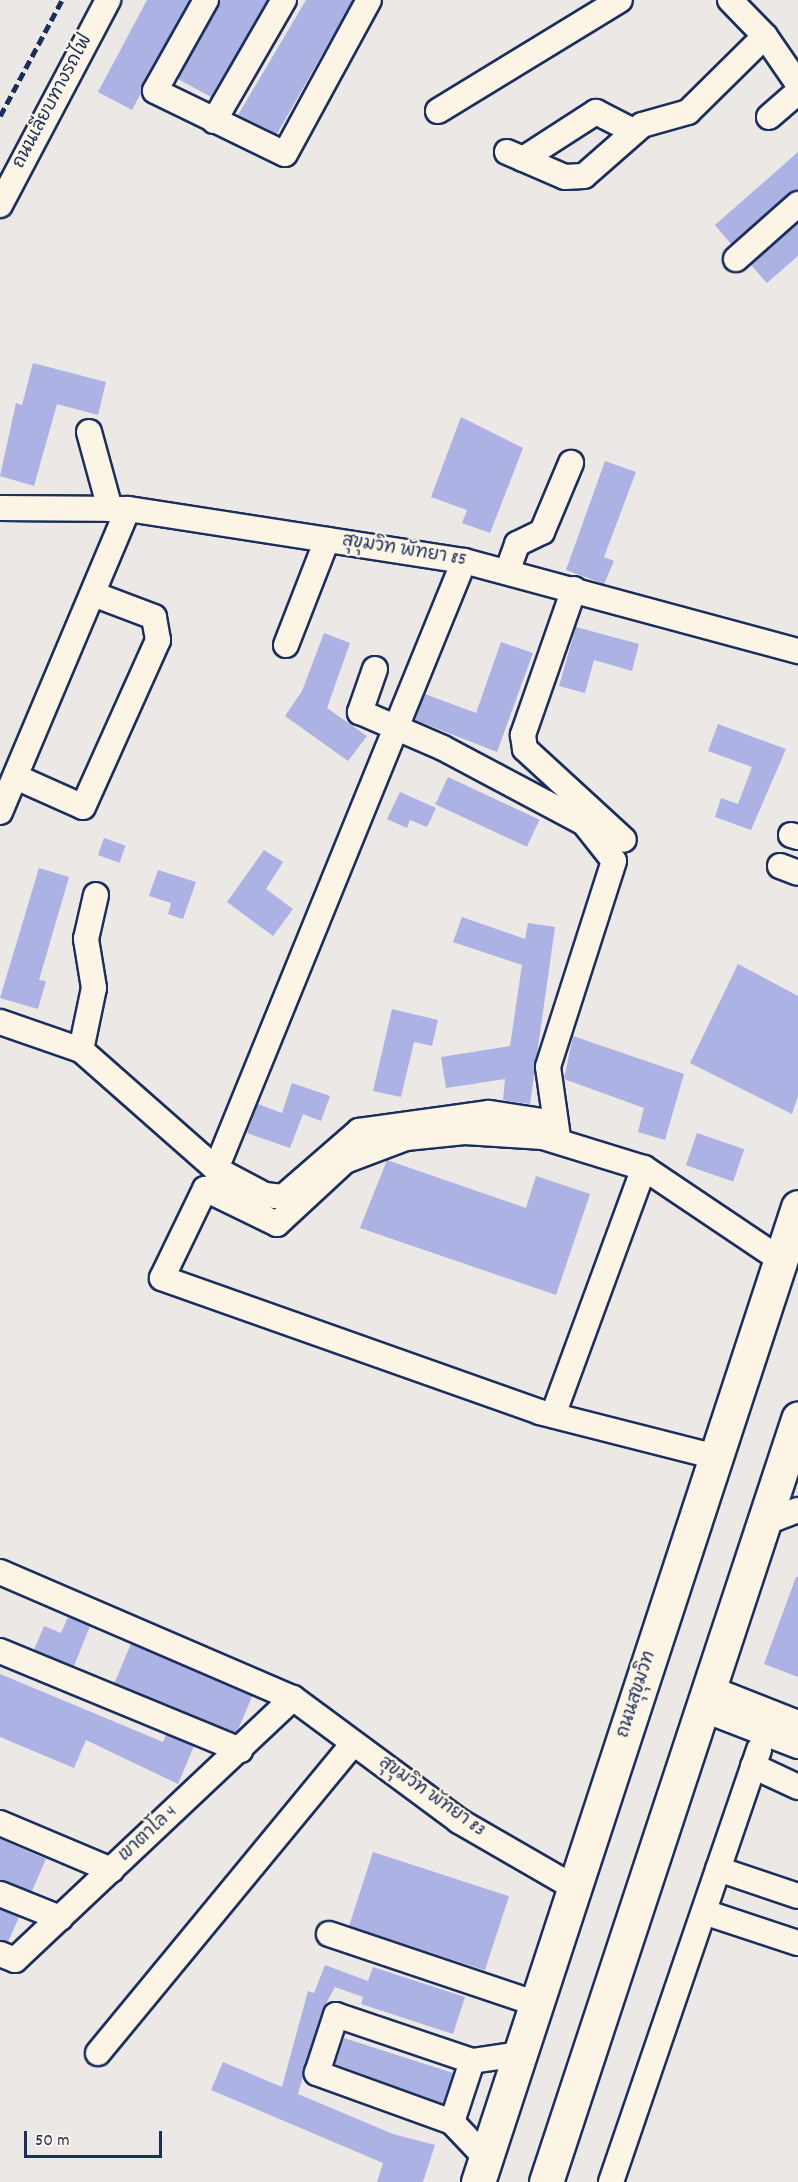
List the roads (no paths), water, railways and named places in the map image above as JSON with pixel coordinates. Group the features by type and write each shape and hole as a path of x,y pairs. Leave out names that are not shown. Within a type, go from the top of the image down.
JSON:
{"highway":[{"name":"ถนนสุขุมวิท","path":"482,2170 798,1207"},
{"path":"546,2182 798,1419"}],"street":[{"name":"ถนนเลียบทางรถไฟ","path":"0,205 108,0"},
{"path":"206,0 155,92 285,154 369,0"},
{"path":"214,121 284,0"},
{"path":"438,111 620,0"},
{"path":"730,0 765,36 798,84"},
{"path":"633,131 596,112 515,155 575,179 633,131 688,112 765,36"},
{"path":"768,117 798,92"},
{"path":"736,259 798,204"},
{"path":"0,812 93,594 119,509 89,432"},
{"path":"507,572 517,544 542,532 571,463"},
{"name":"สุขุมวิท พัทยา 85","path":"0,508 119,509 464,561 798,651"},
{"path":"286,645 327,540"},
{"path":"216,1168 464,561"},
{"path":"574,589 523,735 525,749 624,840"},
{"path":"16,777 83,807 158,640 154,616 93,594"},
{"path":"375,669 360,712 584,823 614,861 548,1067 557,1133"},
{"path":"81,1050 94,988 86,939 96,895"},
{"path":"0,1022 81,1050 216,1168 265,1195 283,1197 359,1131 489,1113 557,1133 644,1168 781,1260"},
{"path":"557,1133 465,1132 406,1138 345,1161 277,1224 205,1189 162,1278 553,1415 716,1457"},
{"path":"553,1415 644,1168"},
{"path":"764,1523 798,1510"},
{"name":"สุขุมวิท พัทยา 83","path":"0,1572 293,1698 459,1821 575,1888"},
{"path":"0,1651 240,1750"},
{"name":"เขาตาโล 4","path":"0,1954 15,1960 293,1698"},
{"path":"706,1699 798,1723"},
{"path":"706,1699 798,1746"},
{"path":"98,2053 353,1744"},
{"path":"611,2182 670,1997 704,1912 756,1758 798,1786"},
{"path":"0,1823 111,1870"},
{"path":"718,1869 798,1896"},
{"path":"0,1894 60,1918"},
{"path":"704,1912 798,1943"},
{"path":"329,1934 537,2004"},
{"path":"482,2170 452,2122 317,2073 336,2015 472,2061 520,2054"},
{"path":"452,2122 472,2061"}],"railway":[{"path":"0,116 62,0"}]}
